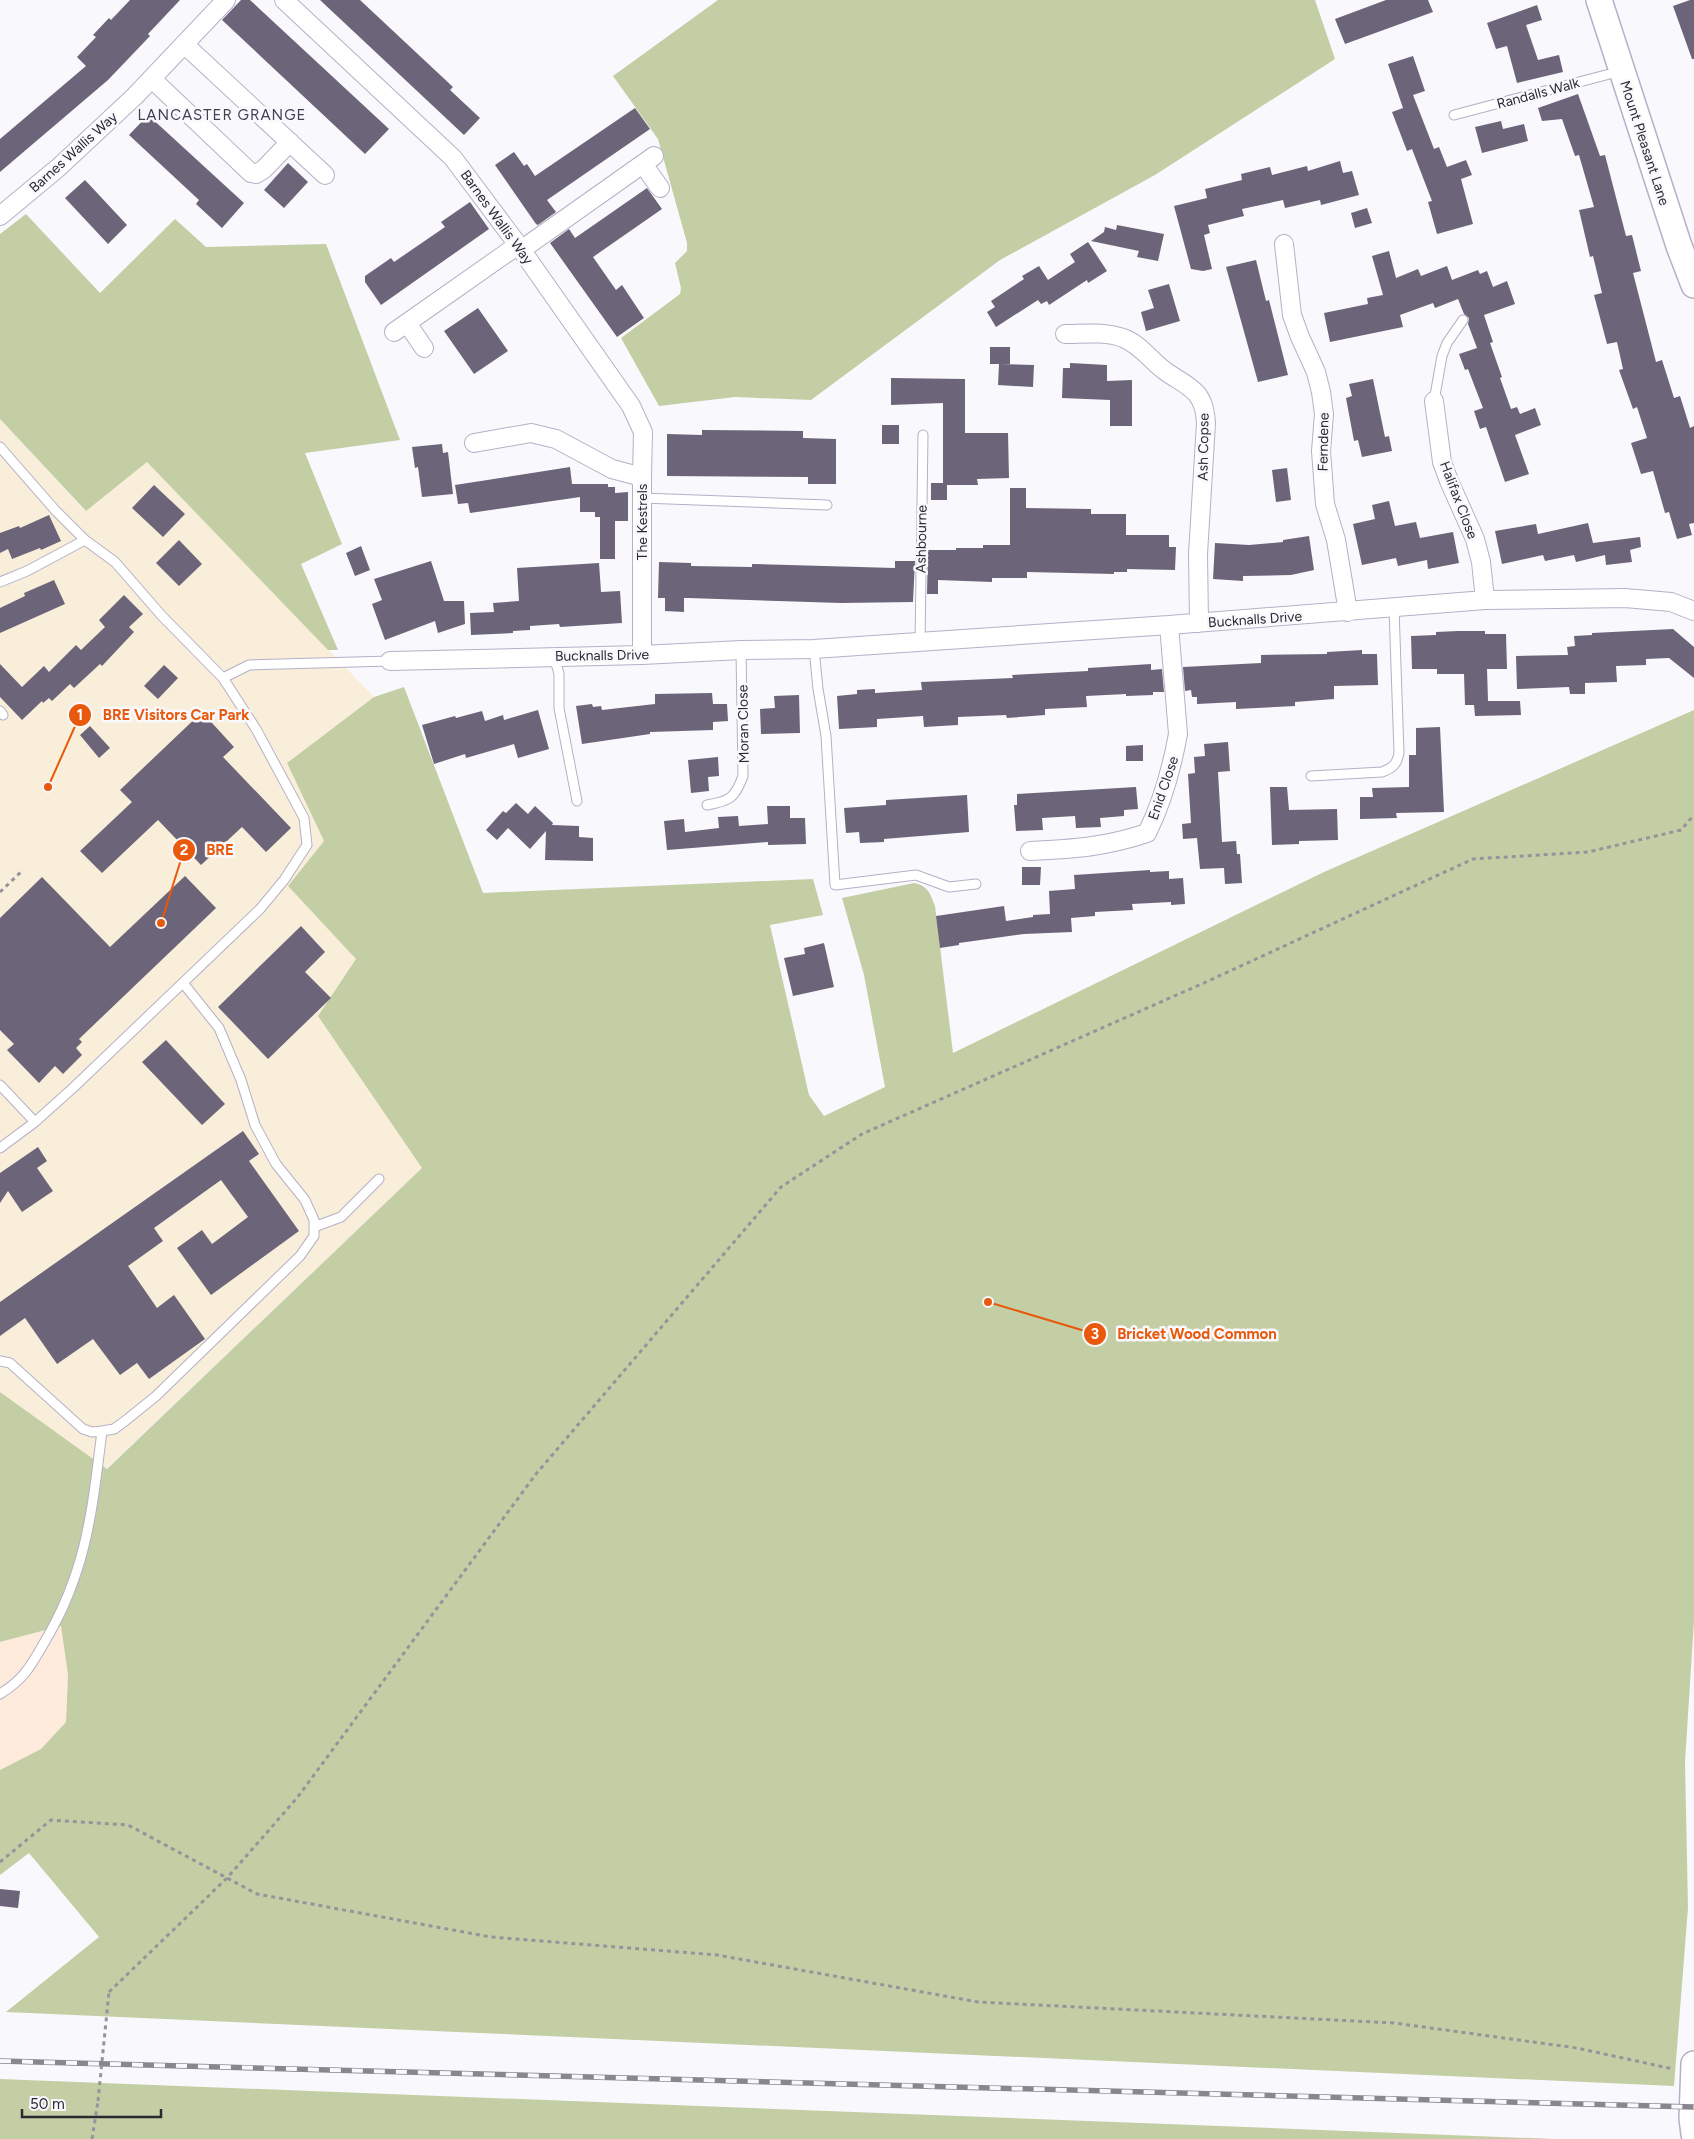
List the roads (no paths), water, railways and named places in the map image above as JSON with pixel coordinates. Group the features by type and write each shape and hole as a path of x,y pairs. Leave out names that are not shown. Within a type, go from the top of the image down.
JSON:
{"street":[{"name":"Barnes Wallis Way","path":"0,216 58,167 152,79 226,0"},
{"name":"Barnes Wallis Way","path":"284,0 453,158 520,247 638,418 643,432 642,477"},
{"name":"Mount Pleasant Lane","path":"1599,0 1676,237 1694,285"},
{"path":"184,44 325,176"},
{"path":"152,79 250,173 256,174 264,169 290,142"},
{"path":"424,348 400,328 649,160 660,188"},
{"name":"Ferndene","path":"1284,244 1292,315 1316,372 1321,392 1324,414 1321,451 1325,504 1336,540 1348,612"},
{"name":"Ash Copse","path":"1065,334 1110,334 1125,338 1166,372 1188,385 1205,408 1206,423 1197,571 1200,623"},
{"name":"Halifax Close","path":"1434,401 1442,462 1448,481 1474,539 1481,562 1485,600"},
{"name":"The Kestrels","path":"474,443 531,434 556,439 612,469 642,477 642,656"},
{"name":"Bucknalls Drive","path":"390,661 554,656 642,656 741,650 814,649 1200,623 1485,600 1625,598 1671,602 1694,612"},
{"name":"Enid Close","path":"1030,851 1091,848 1123,841 1147,833 1175,752 1178,734 1169,625"},
{"path":"1694,2069 1692,2118 1694,2134"}],"lane":[{"name":"Randalls Walk","path":"1454,115 1622,71"},
{"path":"1434,401 1447,343 1463,320"},
{"name":"Ashbourne","path":"920,643 923,435"},
{"path":"0,447 55,510 85,540 115,562 162,616 223,678 256,729 304,818 307,846 284,880 260,909 35,1122 0,1148"},
{"path":"642,498 827,506"},
{"path":"0,582 27,571 85,540"},
{"path":"1311,776 1382,772 1390,769 1398,760 1394,608"},
{"path":"814,649 826,736 835,885 916,875 948,887 976,884"},
{"name":"Moran Close","path":"707,805 730,799 737,791 743,776 741,650"},
{"path":"554,656 559,674 559,708 577,801"},
{"path":"223,678 249,665 390,661"},
{"path":"0,1361 10,1364 83,1429 92,1432 114,1429 156,1396 300,1256 314,1236 314,1220 305,1200 276,1164 254,1125 241,1080 219,1028 183,983"},
{"path":"0,1085 35,1122"},
{"path":"314,1227 341,1217 379,1179"},
{"path":"0,1694 25,1675 68,1599 89,1528 102,1431"}],"railway":[{"path":"0,2061 1694,2107"}],"place":[{"name":"BRE Visitors Car Park","path":"48,787"},
{"name":"BRE","path":"161,923"},
{"name":"Bricket Wood Common","path":"988,1302"}],"district":[{"name":"LANCASTER GRANGE","path":"222,115"}]}
